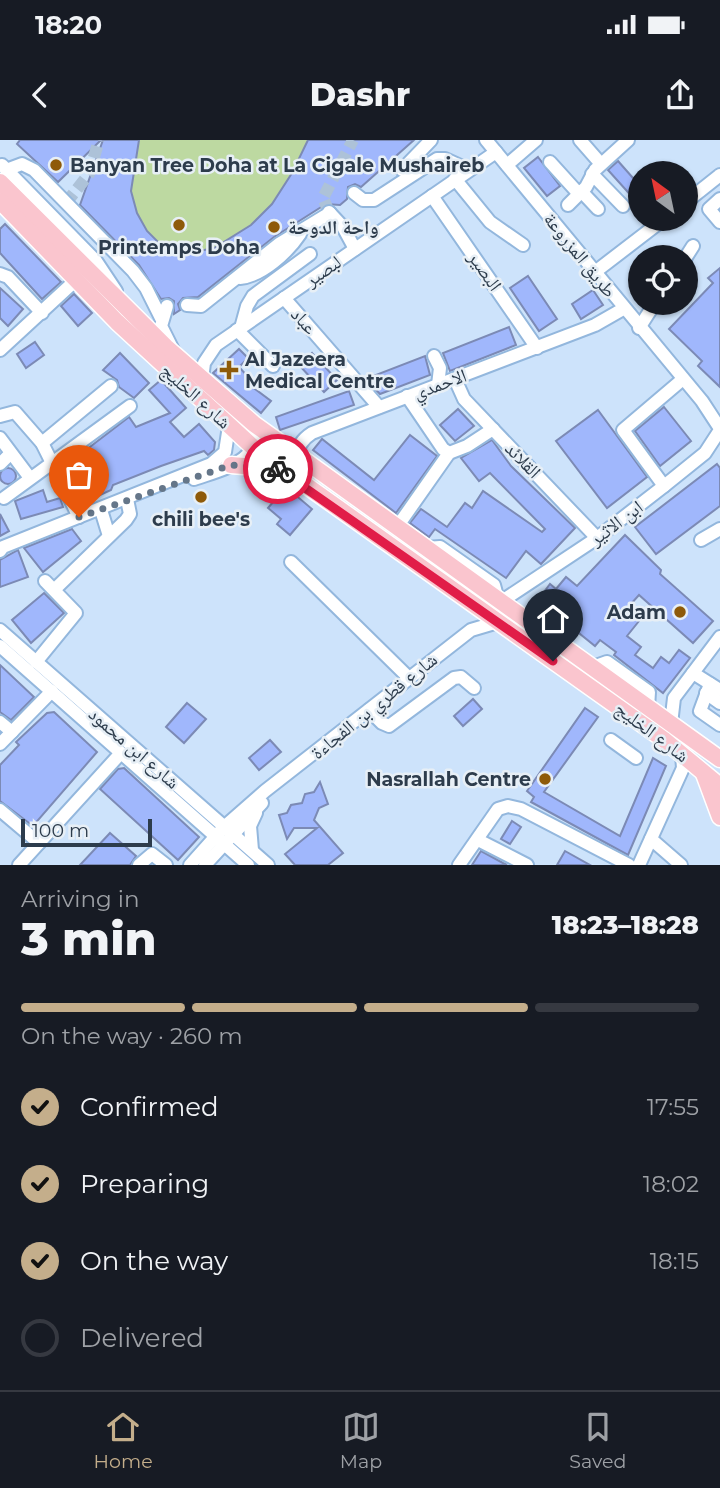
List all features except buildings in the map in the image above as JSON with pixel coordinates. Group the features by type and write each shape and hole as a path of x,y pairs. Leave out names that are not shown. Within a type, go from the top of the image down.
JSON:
{"main road":[{"name":"شارع الخليج","path":"2,172 123,304 174,354 254,424 720,760"},
{"name":"شارع الخليج","path":"0,201 142,346 255,449 682,755 720,786"},
{"path":"231,465 282,470"},
{"path":"703,771 720,817"}],"street":[{"path":"354,193 366,201 381,197 431,140"},
{"name":"طريق المزروعة","path":"486,140 623,309 702,401 719,432"},
{"path":"508,165 536,140"},
{"path":"580,140 623,206"},
{"path":"568,205 622,142"},
{"name":"لبصير","path":"202,379 209,353 239,329 496,152"},
{"path":"401,177 438,159 469,170"},
{"path":"550,162 598,209"},
{"path":"2,172 18,164 30,167 87,239 106,243 140,279 161,318"},
{"name":"شارع الخليج","path":"2,172 87,239 123,304"},
{"path":"698,192 720,175"},
{"path":"455,179 490,222 523,245"},
{"name":"البصير","path":"432,196 537,348"},
{"path":"720,199 709,209 720,222"},
{"path":"187,305 201,306 304,228 331,215 337,229 355,249"},
{"path":"594,272 648,231"},
{"path":"273,366 239,329 244,311 253,296 310,254"},
{"path":"0,274 8,277 42,313"},
{"path":"0,350 76,280"},
{"name":"عباد","path":"284,298 379,407"},
{"path":"167,306 161,318 161,326 174,354"},
{"name":"الاحمدي","path":"296,455 301,443 312,433 595,325 623,309"},
{"path":"639,328 647,315"},
{"path":"434,356 440,368 455,379"},
{"path":"438,385 440,368"},
{"name":"القلائد","path":"455,379 464,398 597,538"},
{"path":"664,486 623,430 683,379"},
{"path":"42,443 111,386"},
{"path":"407,396 443,449 449,453"},
{"name":"طريق المزروعة","path":"702,401 720,410"},
{"path":"4,498 130,406"},
{"path":"0,416 9,412 18,413 42,443 79,517"},
{"path":"132,497 231,465 255,449 258,439 254,424"},
{"path":"1,548 101,510 217,461 228,446 229,426"},
{"path":"397,527 449,453 467,446 493,429"},
{"name":"ابن الاثير","path":"498,600 524,589 597,538 705,453 719,432"},
{"path":"0,438 30,478"},
{"name":"ابن الاثير","path":"705,453 720,448"},
{"path":"0,464 10,454"},
{"path":"296,455 305,486"},
{"path":"36,662 75,615 75,610 50,585 110,536 129,516 132,497"},
{"path":"101,510 110,536"},
{"path":"701,540 720,529"},
{"path":"291,562 409,678"},
{"path":"524,589 520,603 526,620"},
{"path":"471,630 474,606"},
{"name":"شارع قطري بن الفجاءة","path":"190,865 219,841 265,791 471,630 498,622"},
{"name":"شارع ابن محمود","path":"0,630 268,865"},
{"path":"650,709 674,698 693,673 715,652 720,637"},
{"name":"شارع ابن محمود","path":"0,646 248,865"},
{"path":"693,673 712,689 720,703"},
{"path":"369,710 389,726 454,678 461,677 474,688"},
{"path":"712,689 700,711 720,725"},
{"path":"0,744 52,691"},
{"path":"671,724 674,698"},
{"path":"0,722 12,732"},
{"path":"611,740 636,758"},
{"path":"19,865 120,754"},
{"path":"645,863 651,839 683,768 682,755"},
{"name":"شارع قطري بن الفجاءة","path":"229,831 266,798 277,784"},
{"path":"252,850 250,826 266,798"},
{"path":"459,865 498,809 508,806 521,808 629,865"},
{"path":"0,810 39,843"},
{"path":"651,839 681,865"},
{"path":"478,840 527,865"},
{"name":"شارع قطري بن الفجاءة","path":"205,865 219,841"},
{"path":"139,865 152,853 164,864"}],"green space":[{"path":"139,140 308,140 282,190 260,217 233,239 217,247 186,253 170,250 156,240 137,213 132,187"}],"tunnel":[{"path":"66,203 89,174 99,140"},
{"path":"329,212 323,198 353,140"}],"way so far":[{"path":"79,517 231,465 278,469"}],"place":[{"name":"Banyan Tree Doha at La Cigale Mushaireb","path":"56,165"},
{"name":"Printemps Doha","path":"179,225"},
{"name":"واحة الدوحة","path":"274,227"},
{"name":"Al Jazeera Medical Centre","path":"229,370"},
{"name":"chili bee's","path":"201,497"},
{"name":"Adam","path":"680,612"},
{"name":"Nasrallah Centre","path":"545,779"}],"route":[{"path":"278,469 553,661"}]}
